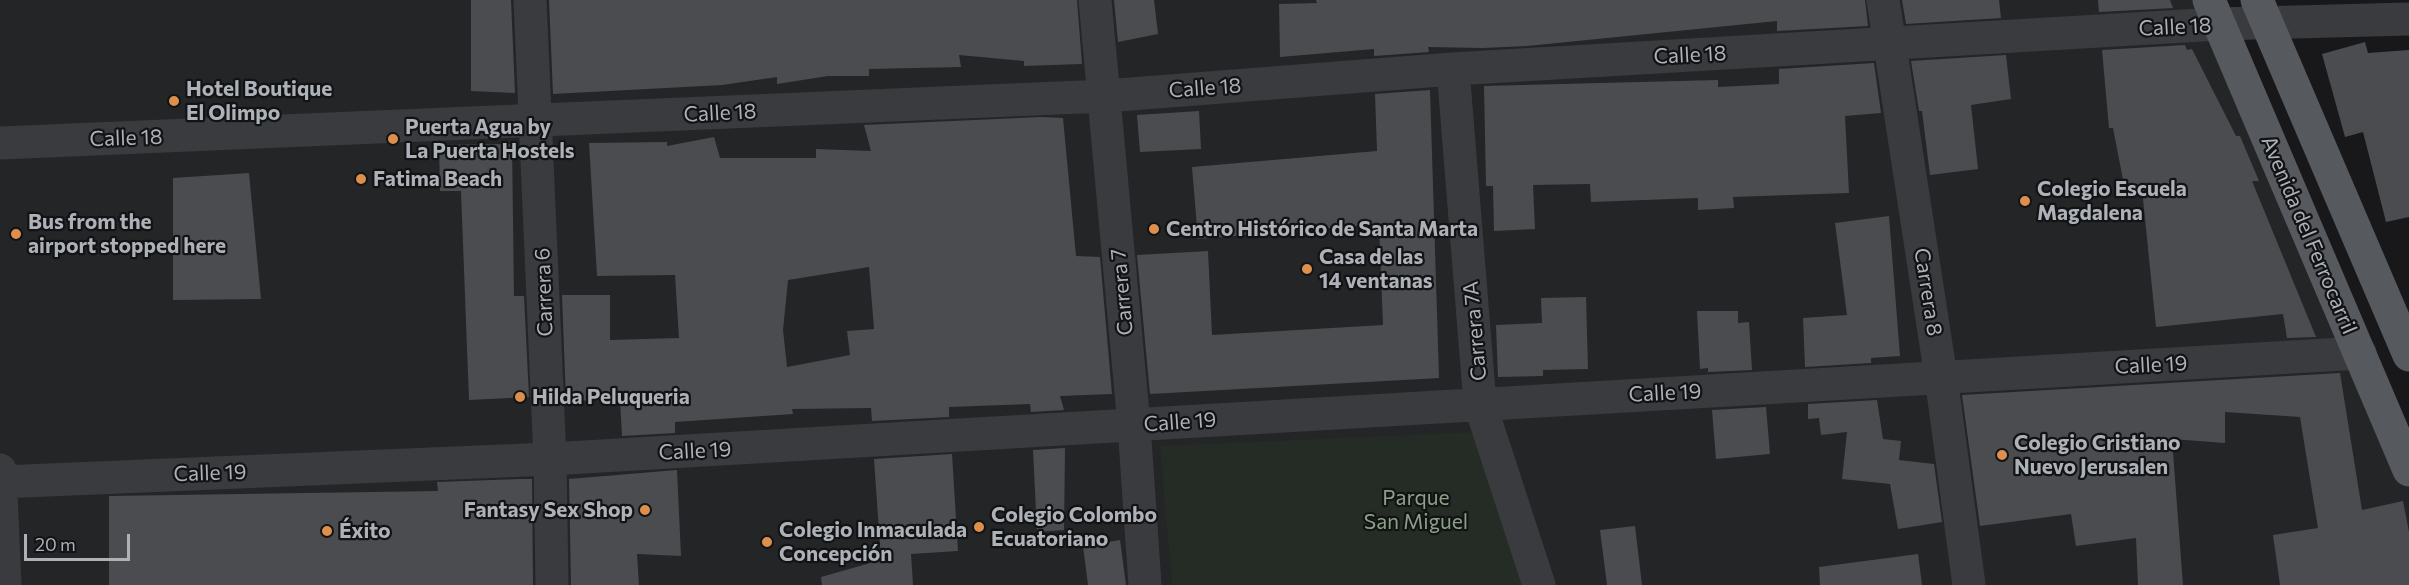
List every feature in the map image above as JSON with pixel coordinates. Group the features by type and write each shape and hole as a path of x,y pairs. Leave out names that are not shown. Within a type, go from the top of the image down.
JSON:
{"main road":[{"path":"2261,11 2408,348"},
{"name":"Avenida del Ferrocarril","path":"2213,12 2409,470"}],"street":[{"name":"Carrera 6","path":"530,0 550,459 552,585"},
{"name":"Carrera 7","path":"1095,0 1134,425 1145,585"},
{"name":"Carrera 8","path":"1882,0 1941,377 1969,585"},
{"name":"Calle 18","path":"0,143 1105,96 1453,69 1888,44 2213,12 2261,11 2409,19"},
{"name":"Carrera 7A","path":"1453,69 1480,404 1539,585"},
{"name":"Calle 19","path":"0,482 550,459 2360,353"},
{"path":"0,470 4,585"}],"shaded area":[{"name":"Centro Histórico de Santa Marta","path":"0,0 2209,0 2409,459 2409,585 0,585"}],"green space":[{"name":"Parque San Miguel","path":"1478,432 1526,585 1172,585 1160,446"}],"building":[{"path":"471,0 511,0 515,93 471,91"},
{"path":"549,0 1077,0 1082,64 1024,66 1024,61 959,55 961,67 869,69 869,76 828,76 777,84 777,77 722,85 553,94"},
{"path":"1114,0 1154,0 1158,34 1118,42"},
{"path":"1316,0 1865,0 1868,26 1777,31 1777,21 1527,46 1428,47 1429,52 1374,56 1374,49 1280,57 1279,4 1317,3"},
{"path":"1902,0 1999,0 2001,18 1906,24"},
{"path":"2098,0 2170,0 2173,8 2099,12"},
{"path":"2365,42 2368,53 2409,50 2409,217 2386,222 2363,132 2345,137 2322,54"},
{"path":"2185,45 2187,50 2192,49 2236,136 2240,136 2259,181 2252,181 2316,337 2287,338 2283,314 2156,327 2142,189 2125,190 2113,128 2109,128 2102,50"},
{"path":"2006,55 2011,99 1971,105 1978,169 1930,175 1922,111 1919,111 1911,61"},
{"path":"1874,63 1881,113 1845,116 1849,193 1733,197 1734,208 1698,210 1698,198 1591,202 1590,184 1533,185 1535,229 1494,231 1493,186 1486,186 1484,86 1718,80 1718,87 1779,84 1779,69"},
{"path":"1430,90 1439,378 1150,394 1137,255 1208,251 1212,335 1383,325 1379,224 1198,239 1192,167 1377,151 1375,94"},
{"path":"1199,111 1201,149 1140,152 1137,115"},
{"path":"1063,118 1076,256 1100,257 1112,394 1060,396 1064,410 1031,412 1030,404 949,407 949,417 872,421 871,408 792,409 793,414 675,422 675,433 622,436 620,400 566,401 562,295 610,295 610,340 679,338 675,275 597,276 589,143 667,142 667,146 714,137 720,158 816,158 816,149 871,151 864,125","holes":["869,267 874,329 847,331 850,355 787,367 783,330 788,280"]},
{"path":"512,144 514,296 524,296 529,397 469,400 461,191 440,191 439,145"},
{"path":"249,173 261,299 173,300 173,178"},
{"path":"1889,216 1900,356 1871,358 1871,363 1805,367 1803,318 1847,315 1835,223"},
{"path":"1586,297 1588,369 1543,370 1543,376 1498,377 1496,325 1542,323 1541,298"},
{"path":"1697,311 1738,311 1738,323 1749,322 1752,370 1708,372 1708,368 1700,369"},
{"path":"2340,373 2362,510 2403,501 2409,532 2409,585 2280,585 2273,535 2318,528 2300,417 2225,412 2225,443 2172,439 2183,585 2138,585 2136,538 2076,546 2071,514 1980,526 1962,395"},
{"path":"1877,400 1883,439 1901,441 1899,460 1934,464 1942,522 1898,529 1890,484 1842,479 1847,432 1821,435 1819,418 1808,419 1808,404"},
{"path":"1766,407 1770,454 1716,459 1712,410"},
{"path":"1065,448 1064,530 1037,532 1033,450"},
{"path":"952,454 958,551 911,554 913,585 822,585 821,577 881,560 874,459"},
{"path":"677,470 681,556 637,554 639,585 571,585 569,479"},
{"name":"Éxito","path":"532,479 533,585 109,585 109,496 438,491 437,482"},
{"path":"1635,526 1642,585 1607,585 1600,530"},
{"path":"1120,540 1126,585 1088,585 1083,546"},
{"path":"1918,554 1922,585 1820,585 1819,567"}],"place":[{"name":"Hotel Boutique El Olimpo","path":"174,101"},
{"name":"Puerta Agua by La Puerta Hostels","path":"393,139"},
{"name":"Fatima Beach","path":"361,179"},
{"name":"Colegio Escuela Magdalena","path":"2025,201"},
{"name":"Centro Histórico de Santa Marta","path":"1154,229"},
{"name":"Bus from the airport stopped here","path":"16,234"},
{"name":"Casa de las 14 ventanas","path":"1307,269"},
{"name":"Hilda Peluqueria","path":"520,397"},
{"name":"Colegio Cristiano Nuevo Jerusalen","path":"2002,455"},
{"name":"Fantasy Sex Shop","path":"645,510"},
{"name":"Colegio Colombo Ecuatoriano","path":"979,527"},
{"name":"Éxito","path":"327,531"},
{"name":"Colegio Inmaculada Concepción","path":"767,542"}]}
